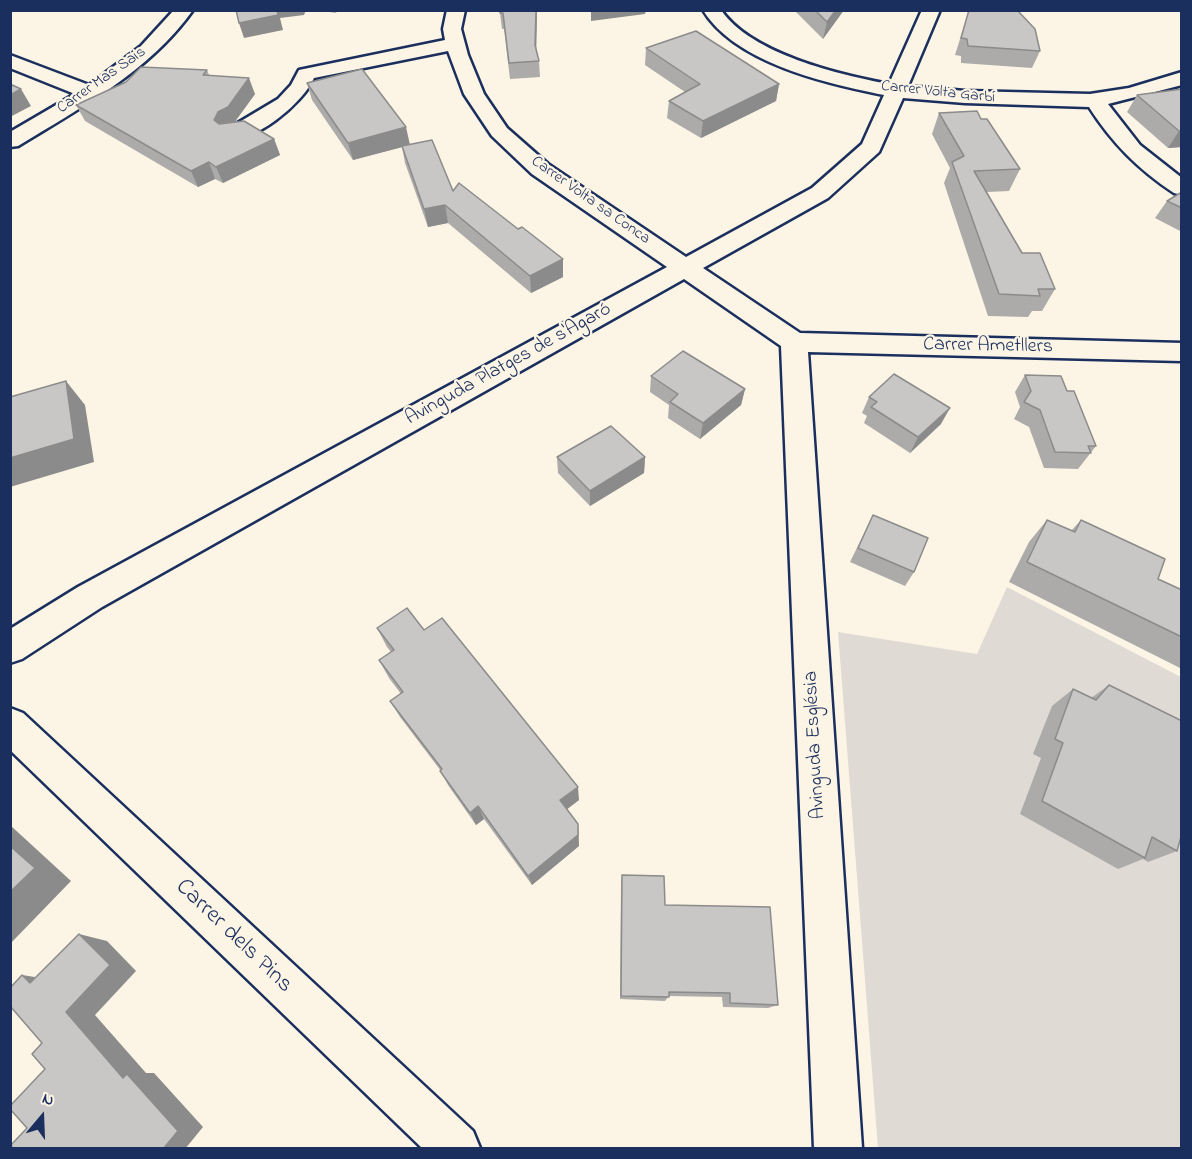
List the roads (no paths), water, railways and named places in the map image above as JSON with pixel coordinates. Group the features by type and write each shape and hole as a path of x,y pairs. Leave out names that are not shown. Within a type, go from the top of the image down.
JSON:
{"street":[{"name":"Carrer Mas Sais","path":"10,141 89,92 141,56 171,28 184,10"},
{"name":"Carrer Volta sa Conca","path":"456,10 452,28 455,44 474,94 499,132 540,170 794,342"},
{"name":"Carrer Volta Garbí","path":"712,10 732,33 766,54 801,68 897,91 968,99 1095,100 1145,92 1182,78"},
{"name":"Avinguda Platges de s'Agaró","path":"10,648 90,597 820,193 871,147 931,10"},
{"path":"233,134 283,109 301,89 306,74 455,44"},
{"path":"10,61 89,92"},
{"path":"1095,100 1116,134 1132,152 1182,188"},
{"name":"Carrer Ametllers","path":"794,342 1182,352"},
{"name":"Avinguda Església","path":"794,342 837,1149"},
{"name":"Carrer dels Pins","path":"10,725 456,1149"}]}
